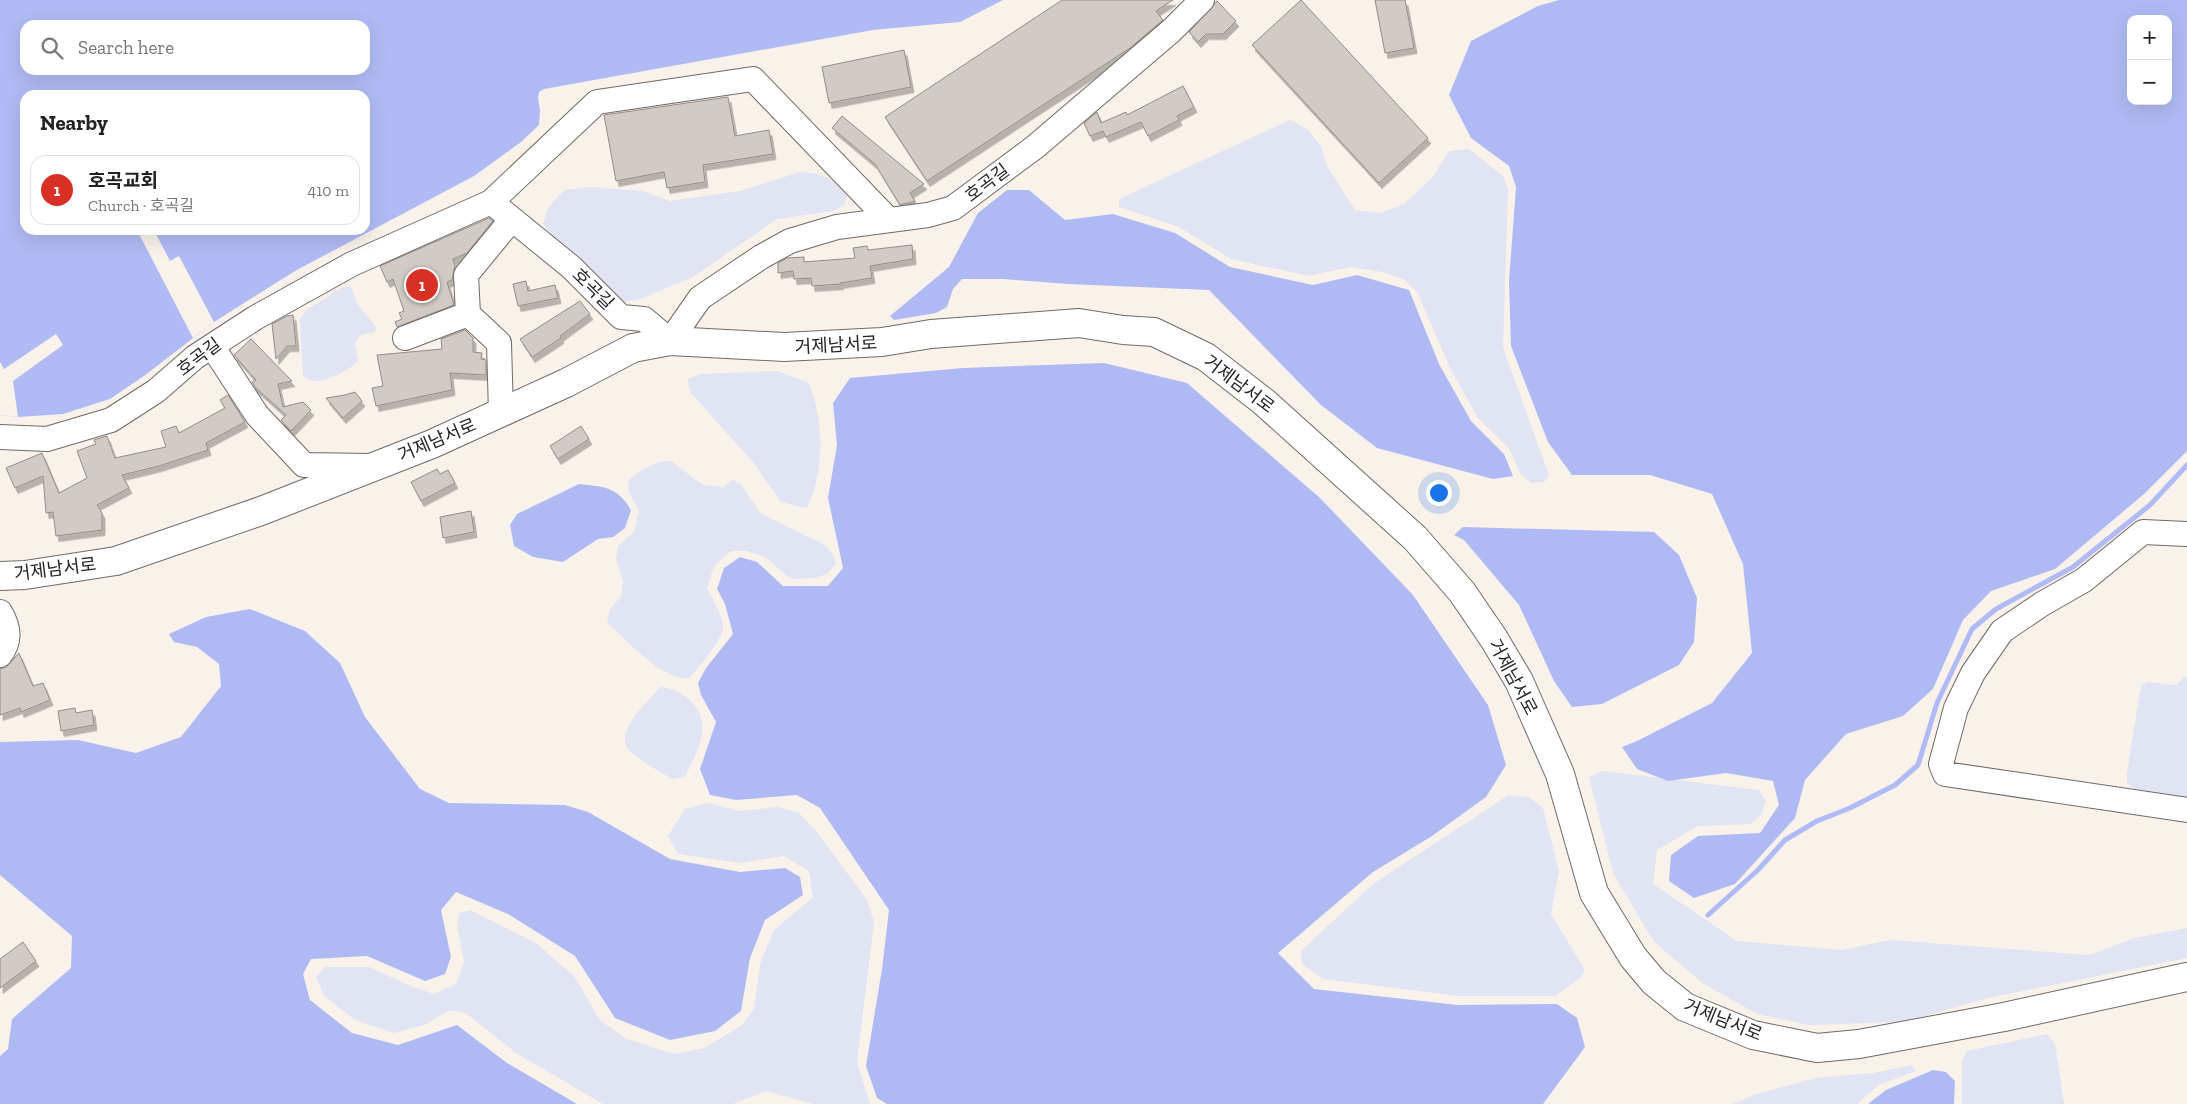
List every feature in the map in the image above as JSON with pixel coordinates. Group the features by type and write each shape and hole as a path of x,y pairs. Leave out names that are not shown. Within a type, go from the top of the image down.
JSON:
{"main road":[{"name":"거제남서로","path":"0,576 25,575 116,562 261,511 375,466 501,412 566,383 633,348 670,341 726,346 793,347 882,342 931,334 1078,323 1123,330 1154,332 1206,357 1264,402 1314,445 1415,538 1462,592 1494,639 1519,681 1560,774 1594,893 1633,957 1654,982 1685,1007 1753,1035 1817,1048 1850,1045 2004,1017 2187,977"}],"street":[{"name":"호곡길","path":"0,437 47,440 111,420 156,391 195,357 255,318 352,264 490,202 571,267 621,317 644,319 670,341 700,298 761,257 790,241 837,227 928,215 953,208 1035,147 1202,0"},
{"path":"490,202 597,102 753,79 888,219"},
{"path":"501,412 499,343 468,314 466,275 512,219"},
{"path":"405,338 468,314"},
{"path":"212,346 257,415 304,465 375,466"},
{"path":"2187,534 2143,532 2084,580 2042,604 2002,631 1973,673 1956,708 1941,764 1945,774 2187,810"},
{"path":"0,612 8,629 7,646 0,655"}],"shaded area":[{"path":"0,0 1003,0 960,22 873,30 544,89 539,92 538,98 540,110 539,125 521,142 474,176 370,231 370,90 20,90 20,235 363,235 295,271 214,322 144,376 110,399 63,414 18,417 0,415"},
{"path":"1559,0 2187,0 2187,451 2144,494 2055,569 1991,591 1963,620 1933,689 1903,716 1846,734 1805,780 1795,818 1735,884 1694,898 1669,881 1671,855 1698,836 1760,833 1779,805 1773,781 1726,773 1668,781 1637,769 1622,747 1712,703 1752,653 1743,564 1712,494 1650,475 1572,475 1548,442 1511,346 1509,281 1516,187 1509,166 1471,138 1449,95 1471,41 1538,6"},
{"path":"1290,120 1308,130 1321,146 1327,166 1355,210 1380,213 1404,204 1432,178 1449,151 1469,149 1503,176 1508,189 1503,348 1549,475 1544,482 1531,483 1520,473 1509,448 1478,418 1451,370 1417,292 1403,279 1382,272 1350,267 1309,276 1231,259 1179,227 1119,207 1119,199"},
{"path":"800,172 821,175 832,181 847,196 844,205 833,211 777,219 693,277 638,300 623,302 579,257 549,232 543,224 548,208 564,190 590,187 643,191 669,201 740,191"},
{"path":"1007,190 1029,190 1065,220 1113,214 1175,233 1230,267 1313,285 1357,275 1409,290 1439,364 1471,421 1504,454 1513,476 1493,479 1377,448 1321,405 1209,290 1068,284 1003,279 962,279 953,289 947,307 936,313 894,320 890,316 949,267 978,213"},
{"path":"343,287 351,287 358,305 376,327 375,332 361,335 355,343 358,361 355,364 331,378 313,381 303,376 300,319 306,310"},
{"path":"1104,363 1187,383 1320,498 1413,595 1488,705 1506,765 1486,797 1432,836 1373,872 1278,953 1314,989 1458,1005 1557,1004 1577,1018 1585,1047 1543,1104 887,1104 877,1098 866,1066 882,969 889,910 820,808 797,795 736,800 710,795 700,769 716,722 701,695 698,683 706,668 733,634 725,604 717,589 724,568 740,557 757,562 783,586 828,586 843,568 828,498 837,445 833,403 850,378 963,368"},
{"path":"778,371 809,383 818,414 820,429 819,462 817,478 807,508 781,502 752,461 690,392 688,379 701,374"},
{"path":"671,461 703,485 723,487 733,480 741,484 760,513 825,545 832,553 836,564 827,574 814,578 795,579 787,576 765,557 747,551 731,551 714,566 707,588 720,615 723,625 722,631 716,645 690,678 680,678 657,667 607,623 609,611 621,596 623,581 616,559 618,546 634,532 639,510 629,493 628,481 648,467"},
{"path":"579,484 603,487 620,496 631,510 625,528 613,537 598,539 563,562 533,557 514,546 510,525 517,514"},
{"path":"1463,527 1654,532 1679,555 1697,598 1694,642 1679,665 1602,704 1572,707 1554,681 1519,605 1464,540 1454,535"},
{"path":"250,609 305,631 340,663 365,717 420,789 449,803 565,805 588,812 670,859 740,872 785,868 800,877 803,895 765,920 750,958 741,1011 715,1031 670,1040 615,1018 575,956 508,914 456,892 441,910 451,957 445,974 425,981 367,956 311,959 303,974 310,1000 352,1033 398,1045 457,1025 507,1063 577,1104 0,1104 0,1056 8,1049 12,1019 71,968 72,936 0,875 0,742 78,740 136,753 181,737 221,686 219,664 197,647 174,642 169,634 206,617"},
{"path":"2187,675 2187,800 2136,791 2127,782 2127,773 2141,685 2148,682 2176,685"},
{"path":"660,687 677,692 691,701 697,708 700,716 702,724 701,739 685,777 671,779 636,756 628,749 625,742 629,725"},
{"path":"1603,771 1759,790 1766,800 1761,815 1751,824 1698,826 1657,850 1653,884 1737,941 1841,950 1890,940 2089,955 2135,938 2187,928 2187,958 1988,998 1903,1022 1809,1025 1757,1014 1704,984 1654,942 1613,873 1589,777"},
{"path":"1509,795 1529,797 1543,808 1559,871 1551,914 1585,970 1580,978 1555,996 1458,996 1323,979 1302,964 1301,951 1374,883"},
{"path":"707,803 741,811 778,807 799,813 817,832 867,900 874,922 857,1062 870,1104 813,1104 766,1091 733,1104 603,1104 516,1053 466,1013 450,1010 424,1025 394,1033 355,1020 324,996 316,977 325,967 369,967 413,987 434,994 456,984 464,962 457,925 459,913 470,910 537,944 574,976 600,1020 625,1038 674,1054 704,1048 741,1026 754,1009 760,964 774,930 813,897 809,871 784,856 740,863 678,854 668,836 685,809"},
{"path":"2047,1034 2055,1044 2064,1104 1962,1104 1962,1062 1967,1051"},
{"path":"1912,1065 1916,1071 1879,1085 1857,1104 1732,1104 1757,1094 1816,1078 1873,1073"},
{"path":"1933,1070 1946,1072 1955,1081 1954,1104 1868,1104 1886,1090"}],"pier":[{"path":"140,235 157,235 170,261 179,256 214,322 193,338"},
{"path":"56,334 63,345 13,381 18,417 0,415 0,362 4,369"}],"building":[{"path":"1062,0 1173,0 1156,11 1163,20 1130,48 927,181 885,117"},
{"path":"1301,0 1428,138 1379,183 1252,45"},
{"path":"1375,0 1405,0 1414,48 1385,53"},
{"path":"1217,1 1236,21 1223,34 1206,34 1198,42 1189,32"},
{"path":"904,50 911,87 829,103 822,67"},
{"path":"1183,86 1194,107 1177,116 1179,120 1148,136 1141,122 1106,137 1103,131 1090,136 1084,123 1097,112 1101,123 1126,112 1127,115"},
{"path":"728,97 735,136 769,130 773,154 703,165 705,182 667,188 664,172 616,181 604,115"},
{"path":"842,116 924,184 910,193 915,201 900,205 875,164 832,128"},
{"path":"489,218 493,221 467,253 453,259 455,266 452,280 447,282 454,305 397,327 395,322 402,319 399,313 404,311 393,279 387,282 380,266"},
{"path":"912,245 913,259 870,266 872,278 841,284 812,286 811,278 794,279 793,271 778,273 778,263 787,258 804,257 804,262 855,258 853,248 867,246 868,250"},
{"path":"526,281 528,291 555,285 558,298 518,306 513,284"},
{"path":"580,301 590,314 560,336 561,338 532,357 520,339"},
{"path":"293,315 296,346 287,346 276,359 272,324"},
{"path":"465,330 473,338 473,352 482,353 481,359 486,360 486,375 450,373 452,390 376,406 372,388 383,386 377,355 442,349 441,339"},
{"path":"251,339 292,381 278,384 283,407 303,402 311,410 291,431 281,420 286,415 256,388 252,382 256,380 234,355"},
{"path":"355,392 362,401 343,418 326,398 345,395"},
{"path":"228,395 245,422 206,443 208,450 159,466 122,475 129,488 97,505 102,513 102,530 56,536 53,512 46,513 43,476 15,488 6,468 42,453 59,493 87,478 77,451 96,444 94,440 107,436 115,458 166,447 161,431 176,426 179,433 225,408 220,400"},
{"path":"581,426 589,439 558,459 550,446"},
{"path":"437,469 440,474 448,470 455,483 421,501 411,482"},
{"path":"471,511 474,532 443,538 440,517"},
{"path":"19,653 33,686 43,683 50,700 21,712 20,708 0,715 0,669 6,667"},
{"path":"75,708 76,713 92,710 94,725 61,731 58,711"},
{"path":"23,942 36,961 0,988 0,959"}],"waterway":[{"path":"1708,915 1758,870 1785,840 1817,821 1850,808 1895,785 1918,765 1937,703 1972,629 1996,609 2073,567 2150,505 2187,465"}],"place":[{"name":"호곡교회","path":"422,285"}]}
